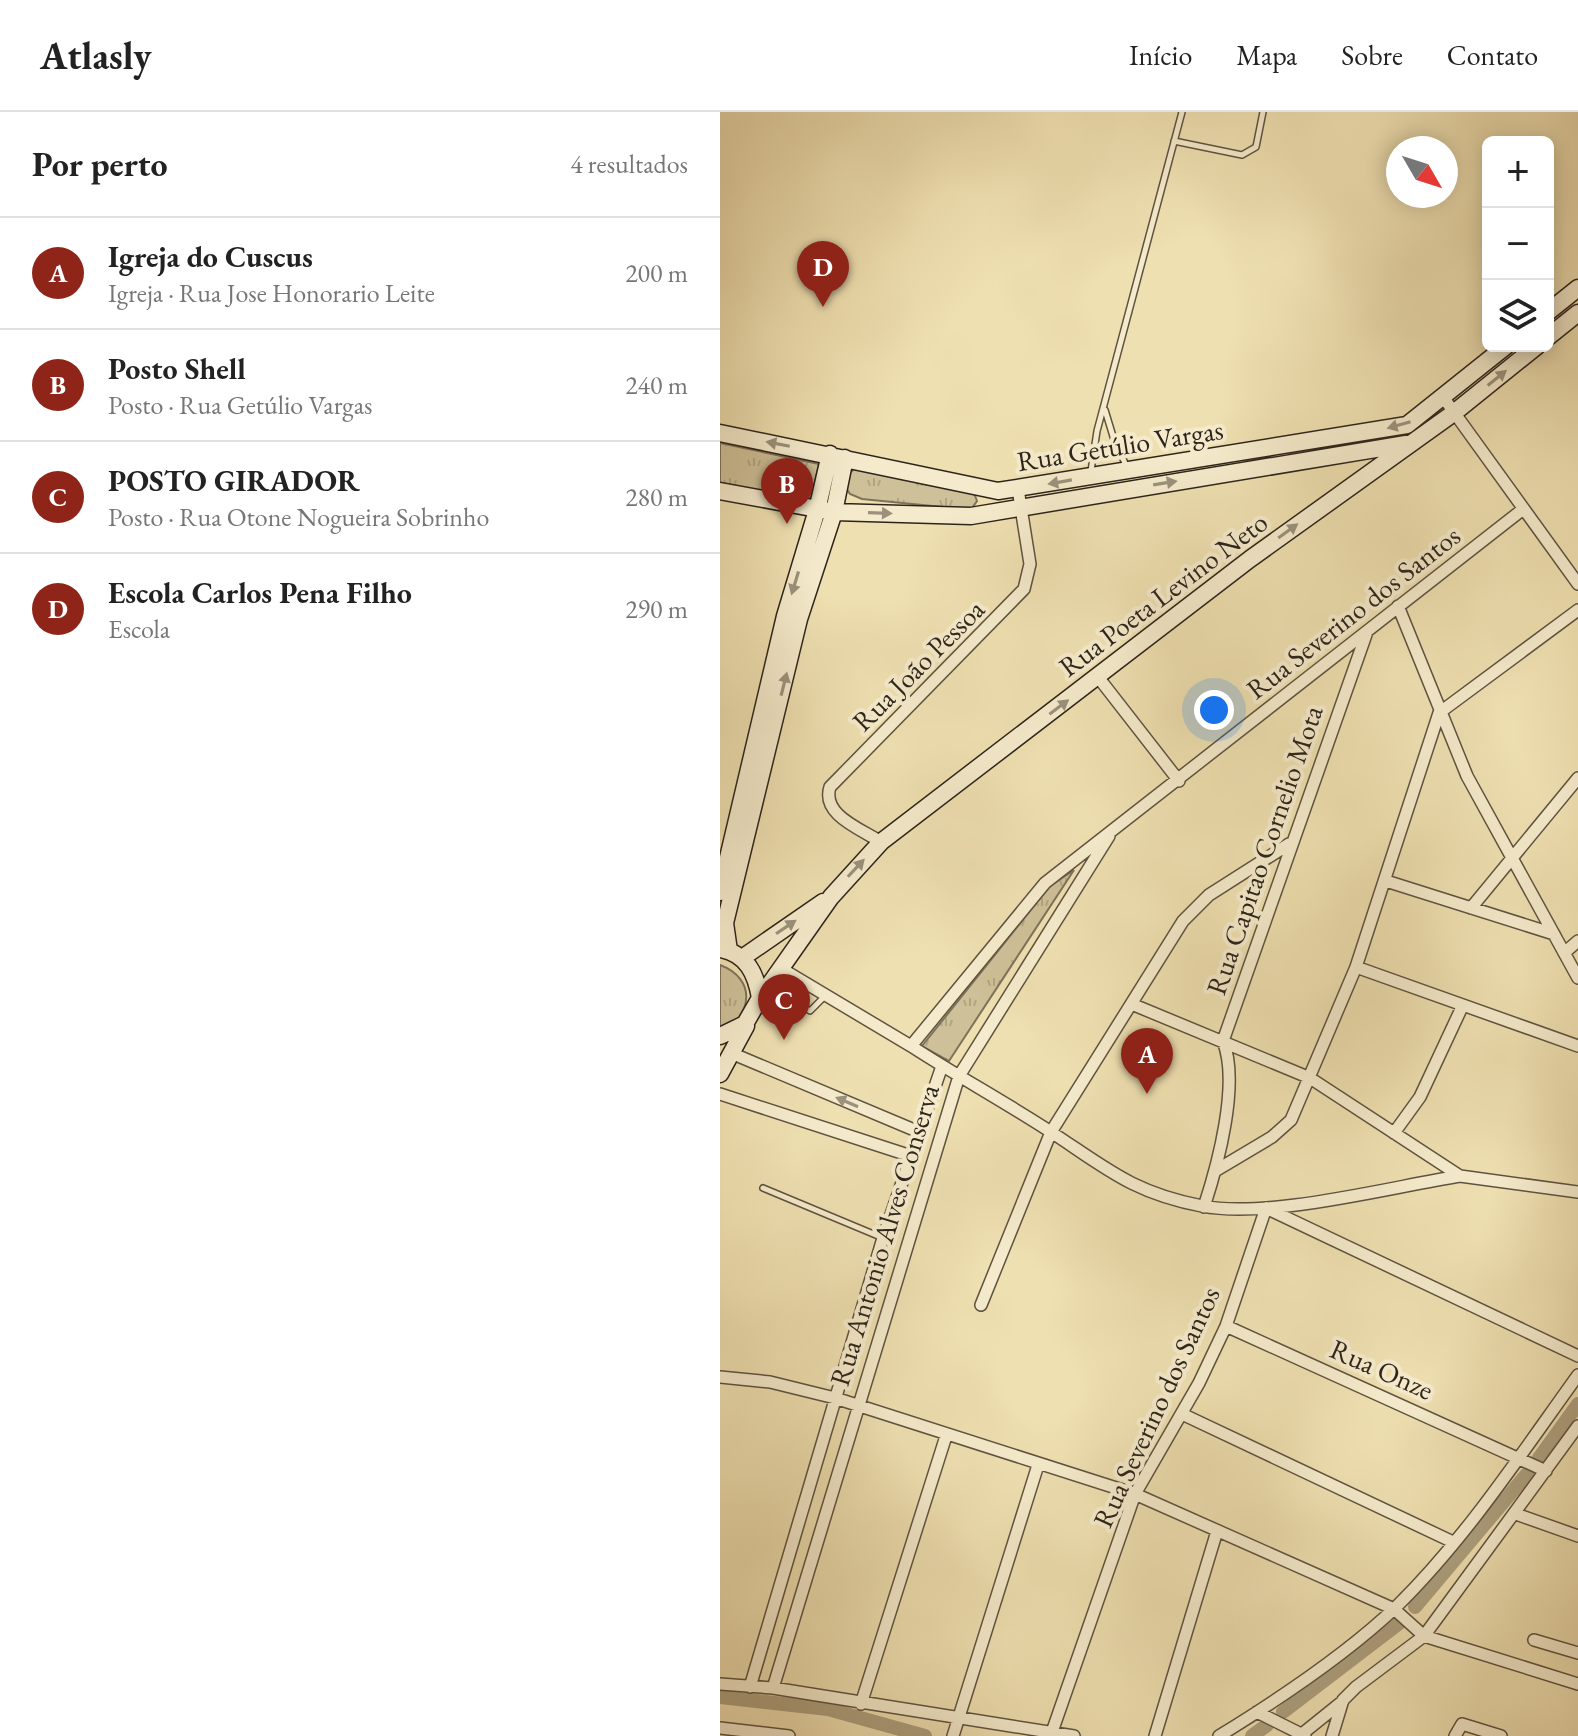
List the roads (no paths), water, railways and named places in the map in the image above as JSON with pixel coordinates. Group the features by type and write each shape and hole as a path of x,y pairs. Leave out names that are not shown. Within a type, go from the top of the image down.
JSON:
{"main road":[{"path":"1554,307 1578,288"},
{"path":"1554,332 1578,313"},
{"name":"Rua Getúlio Vargas","path":"720,491 826,511 971,516 1022,507 1129,471 1407,425 1499,352"},
{"name":"Rua Poeta Levino Neto","path":"761,998 831,897 881,842 1250,559 1455,412 1530,352"},
{"name":"Rua Getúlio Vargas","path":"720,433 983,489 1131,488 1411,443"},
{"path":"720,1074 761,998 752,969 730,953 725,923 768,716 792,618 826,511 837,456"},
{"path":"1129,471 1131,488"},
{"path":"720,892 746,812"},
{"name":"Rua Poeta Levino Neto","path":"730,953 831,897"},
{"path":"720,1036 745,1024 761,998"}],"street":[{"path":"1443,397 1578,584"},
{"name":"Rua João Pessoa","path":"881,842 833,810 828,799 830,787 1024,589 1030,564 1018,489"},
{"name":"Rua Severino dos Santos","path":"911,1046 1045,883 1522,510"},
{"path":"1398,606 1439,713 1511,859 1578,978"},
{"path":"1215,1171 1272,1137 1291,1120 1356,967 1439,713 1578,610"},
{"name":"Rua Capitao Cornelio Mota","path":"1223,1041 1289,844 1367,630"},
{"path":"1098,677 1179,781"},
{"path":"1471,908 1578,778"},
{"name":"Rua Antonio Alves Conserva","path":"773,1688 856,1405 959,1076 1114,830"},
{"path":"981,1305 1051,1132 1134,1005 1193,907 1289,844"},
{"path":"1386,881 1554,934"},
{"path":"1564,953 1578,941"},
{"path":"1356,967 1578,1046"},
{"path":"782,969 1051,1132 1111,1175 1150,1192 1204,1207 1266,1208 1460,1176 1578,1192"},
{"path":"1134,1005 1310,1078 1460,1176"},
{"path":"1394,1133 1420,1097 1462,1007"},
{"path":"1204,1207 1215,1171 1231,1062 1223,1041"},
{"path":"731,1053 919,1132"},
{"path":"750,1687 883,1238 942,1066"},
{"path":"720,1094 911,1156"},
{"path":"1266,1208 1578,1356"},
{"name":"Rua Severino dos Santos","path":"1052,1732 1135,1494 1182,1414 1226,1326 1266,1208"},
{"name":"Rua Onze","path":"1226,1326 1543,1469"},
{"path":"1219,1736 1263,1715 1398,1611 1523,1458 1578,1375"},
{"path":"720,1377 770,1382 835,1398 1135,1494 1398,1611 1421,1632 1578,1684"},
{"path":"1182,1414 1453,1542"},
{"path":"1263,1715 1300,1734 1421,1632 1516,1514 1543,1469 1578,1426"},
{"path":"861,1704 946,1436"},
{"path":"954,1729 1038,1465"},
{"path":"1516,1514 1578,1536"},
{"path":"1155,1736 1217,1531"},
{"path":"1534,1640 1578,1653"},
{"path":"720,1684 773,1688 861,1704 954,1729 1052,1732 1074,1736"},
{"path":"1332,1736 1343,1700"},
{"path":"1455,1736 1462,1724 1501,1736"},
{"path":"720,1728 789,1736"}],"lane":[{"path":"1090,486 1093,451 1182,112"},
{"path":"1174,141 1242,155 1256,147 1263,112"},
{"path":"1105,409 1115,443 1129,471"},
{"path":"761,998 810,1011 826,995"},
{"path":"763,1188 883,1238"}],"waterway":[{"path":"1539,1458 1578,1404"},
{"path":"1415,1607 1532,1468"},
{"path":"1283,1712 1402,1621"},
{"path":"720,1697 828,1709 925,1736"},
{"path":"1252,1736 1267,1725"}],"place":[{"name":"Escola Carlos Pena Filho","path":"823,307"},
{"name":"Posto Shell","path":"787,524"},
{"name":"POSTO GIRADOR","path":"784,1040"},
{"name":"Igreja do Cuscus","path":"1147,1094"}]}
